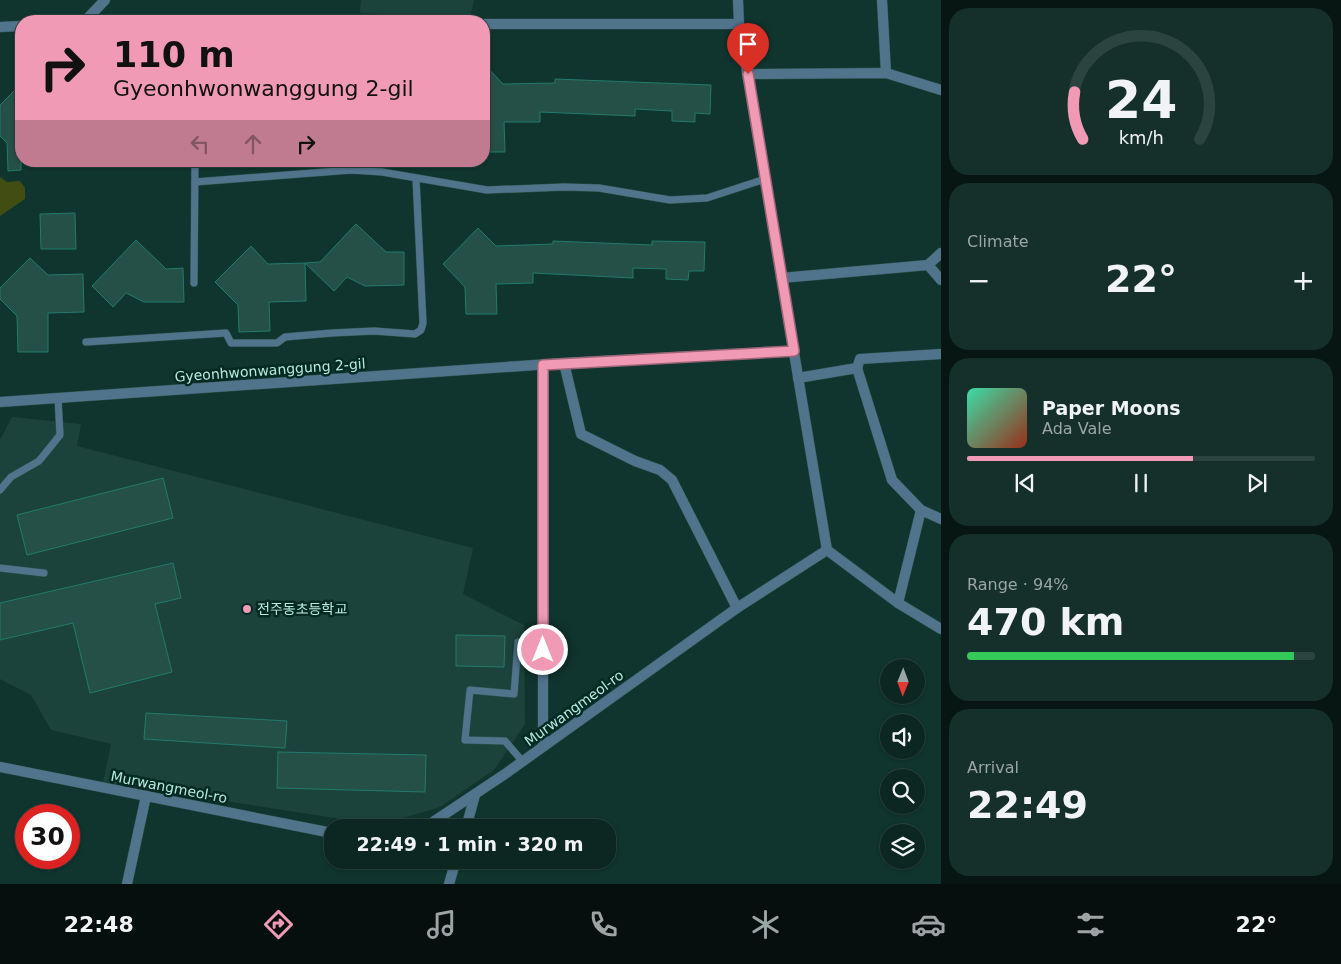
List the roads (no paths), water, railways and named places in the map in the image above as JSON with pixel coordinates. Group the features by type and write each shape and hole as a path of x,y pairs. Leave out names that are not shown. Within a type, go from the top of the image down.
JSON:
{"street":[{"path":"91,15 105,0"},
{"path":"738,0 739,24 827,550 898,603 941,629"},
{"path":"882,0 886,74"},
{"path":"490,24 739,24"},
{"path":"0,27 15,26"},
{"path":"748,74 886,74 941,90"},
{"path":"781,278 928,265 941,253"},
{"path":"928,265 941,280"},
{"name":"Gyeonhwonwanggung 2-gil","path":"0,402 564,363 794,351"},
{"path":"941,354 860,359 857,368 892,480 921,510 941,518"},
{"path":"564,363 581,434 635,461 660,470 672,480 738,608"},
{"path":"543,365 543,745"},
{"path":"798,378 857,368"},
{"path":"898,603 921,510"},
{"name":"Murwangmeol-ro","path":"438,819 523,762 543,745 738,608 827,550"},
{"name":"Murwangmeol-ro","path":"0,767 324,831"},
{"path":"469,819 476,795"},
{"path":"127,884 146,796"},
{"path":"449,884 453,869"}],"lane":[{"path":"194,283 195,167"},
{"path":"195,182 351,170 382,172 487,190 564,187 599,188 670,200 708,198 765,179"},
{"path":"86,342 226,333 231,343 277,343 285,336 374,331 415,334 421,330 423,323 416,179"},
{"path":"0,490 10,476 39,461 60,434 58,398"},
{"path":"0,568 44,573"},
{"path":"518,642 514,694 470,690 465,740 505,741 523,762"}],"place":[{"name":"전주동초등학교","path":"247,609"}]}
